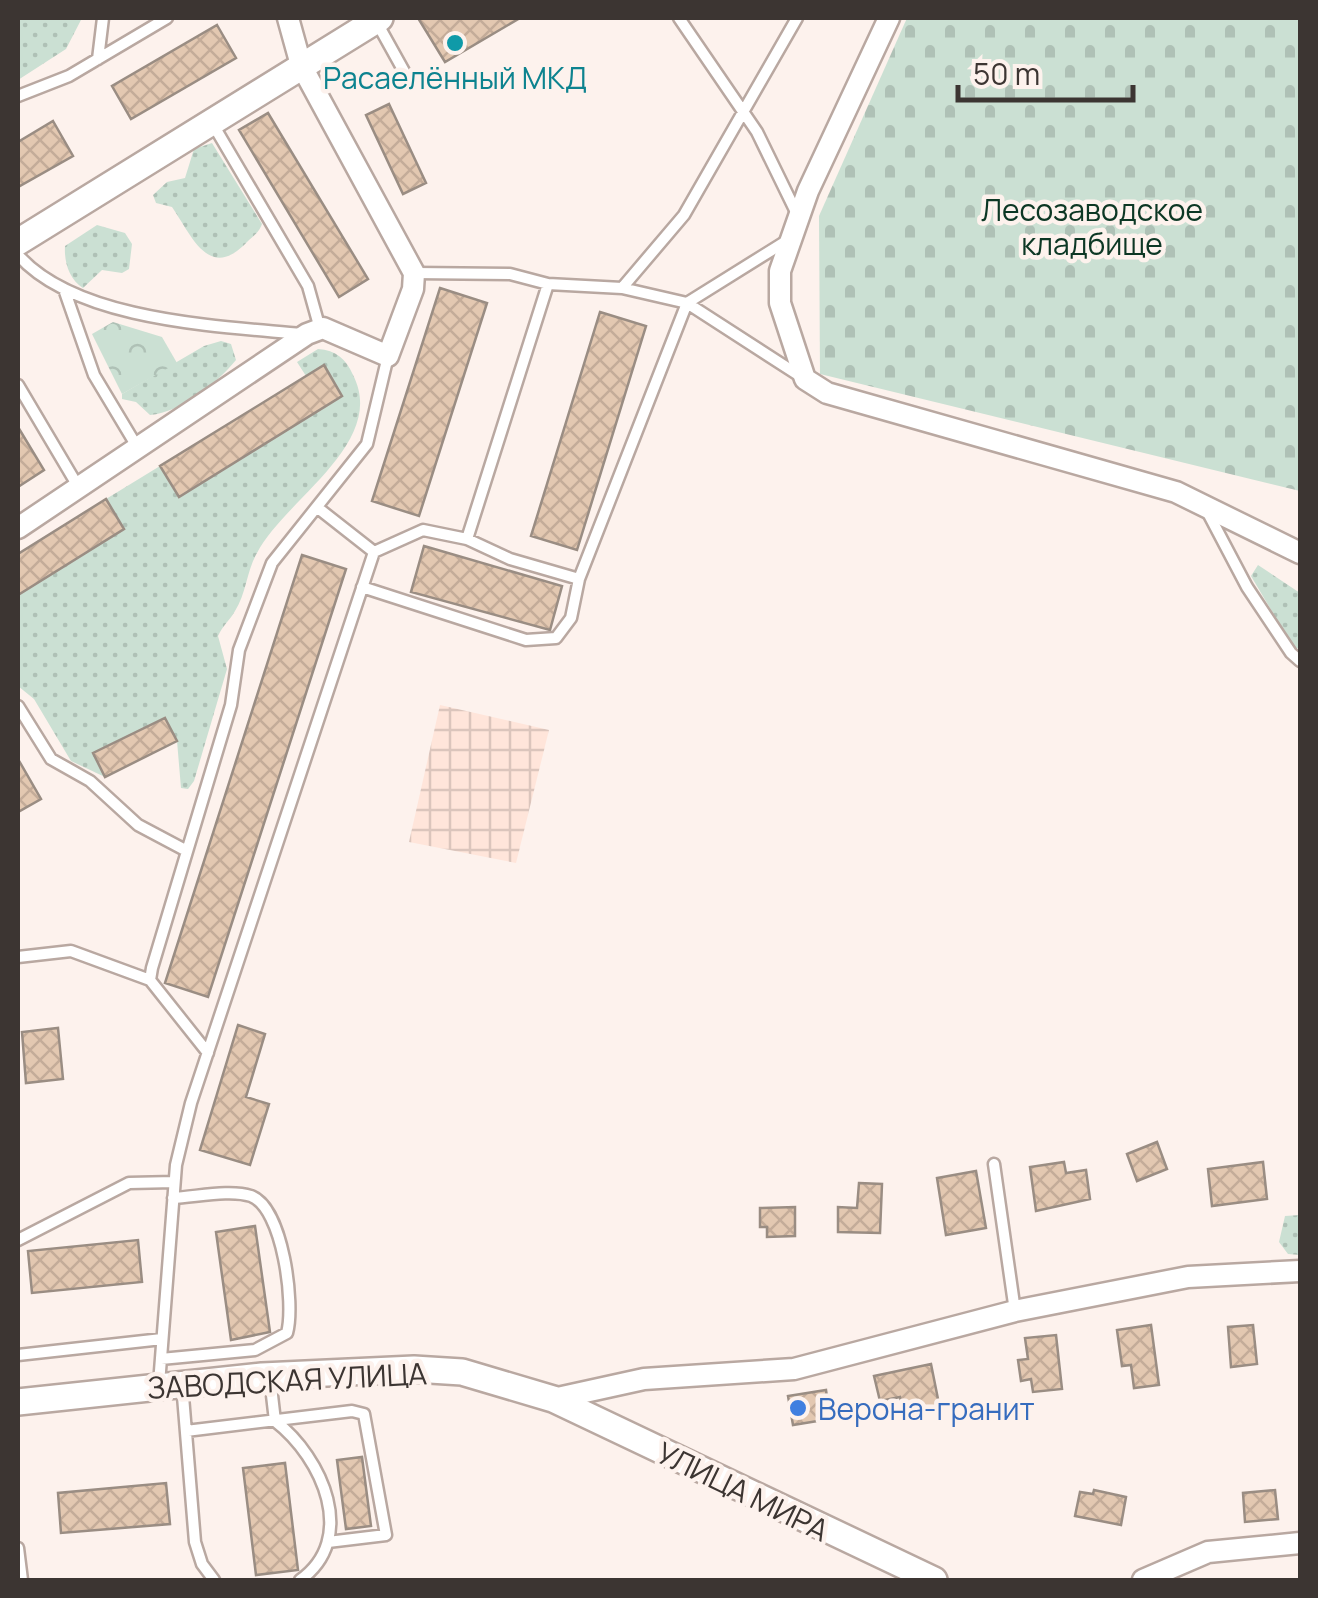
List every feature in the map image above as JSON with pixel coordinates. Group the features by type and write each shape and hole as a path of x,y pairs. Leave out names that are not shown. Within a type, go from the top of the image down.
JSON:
{"street":[{"path":"18,528 314,332 388,356 413,289 414,273 301,65 288,18"},
{"path":"889,18 795,227 780,271 780,303 805,379 827,393 1176,492 1300,554"},
{"path":"18,242 378,19"},
{"path":"554,1399 644,1379 794,1369 1014,1311 1188,1276 1300,1271"},
{"name":"ЗАВОДСКАЯ УЛИЦА","path":"18,1402 170,1384 414,1368 462,1372 554,1399"},
{"name":"УЛИЦА МИРА","path":"554,1399 934,1580"},
{"path":"1143,1580 1208,1552 1300,1542"}],"lane":[{"path":"98,58 103,18"},
{"path":"18,96 98,58 167,18"},
{"path":"362,588 526,640 545,640 564,631 580,579 687,303 795,227 742,110 679,18"},
{"path":"622,288 684,214 797,18"},
{"path":"378,19 411,84"},
{"path":"18,255 34,273 64,290 170,322 314,332 308,286 210,120"},
{"path":"414,273 434,270 510,274 548,284 622,288 687,303 805,379"},
{"path":"466,539 548,284"},
{"path":"64,290 94,375 139,450"},
{"path":"150,980 232,705 239,650 272,563 368,444 388,356"},
{"path":"18,386 79,488"},
{"path":"1204,506 1247,586 1300,660"},
{"path":"318,508 374,552"},
{"path":"214,1580 195,1542 186,1431 161,1359 174,1182 191,1103 374,552 423,530 466,539 510,559 580,579"},
{"path":"18,706 51,759 90,781 138,825 187,851"},
{"path":"18,956 71,952 150,980 208,1053"},
{"path":"994,1164 1014,1311"},
{"path":"18,1240 129,1183 174,1182"},
{"path":"161,1359 255,1350 287,1333 291,1317 277,1225 259,1200 246,1194 173,1198"},
{"path":"18,1355 162,1338"},
{"path":"270,1376 275,1421 296,1436 326,1486 328,1542 321,1566 300,1580"},
{"path":"186,1431 352,1412 364,1414 386,1534 328,1542"},
{"path":"18,1548 22,1580"}],"shaded area":[{"path":"440,705 549,730 516,863 409,842"}],"green space":[{"path":"18,18 82,18 66,49 18,80"},
{"name":"Лесозаводское кладбище","path":"907,18 1300,18 1300,491 820,374 819,216"},
{"path":"212,143 262,224 234,253 222,257 203,250 172,207 156,203 153,195 167,182 185,178 194,149"},
{"path":"97,225 125,233 132,244 129,269 122,273 102,270 83,288 68,270 65,246"},
{"path":"113,322 162,337 177,363 122,394 92,334"},
{"path":"221,341 231,344 236,360 186,403 150,415 136,402 122,399 122,394 204,346"},
{"path":"318,349 335,353 350,369 360,400 357,424 328,470 270,533 257,553 239,604 218,636 227,669 194,781 188,789 181,788 177,741 94,754 105,777 71,761 34,699 18,686 18,595 124,529 106,499 160,466 342,396 324,366 306,376 297,362"},
{"path":"1258,565 1300,593 1300,649 1293,647 1251,576"},
{"path":"1300,1215 1300,1255 1288,1254 1279,1242 1285,1216"}],"building":[{"name":"Расаелённый МКД","path":"418,18 520,18 445,62"},
{"path":"217,25 236,58 131,119 112,86"},
{"path":"389,104 426,183 403,194 366,115"},
{"path":"268,113 368,279 339,297 239,130"},
{"path":"53,121 73,156 18,187 18,142"},
{"path":"440,288 487,303 419,516 372,501"},
{"path":"600,312 646,326 577,550 531,536"},
{"path":"324,365 342,396 179,497 160,466"},
{"path":"18,427 44,470 18,487"},
{"path":"106,499 124,529 18,595 18,554"},
{"path":"424,546 562,586 550,630 411,592"},
{"path":"302,555 346,569 208,997 165,983"},
{"path":"165,718 177,741 105,777 93,753"},
{"path":"18,759 41,799 18,812"},
{"path":"238,1025 265,1034 246,1097 269,1104 250,1165 200,1150"},
{"path":"58,1028 63,1079 26,1083 22,1032"},
{"path":"1157,1142 1167,1169 1137,1181 1127,1154"},
{"path":"1064,1162 1066,1173 1086,1170 1090,1199 1036,1211 1030,1167"},
{"path":"1263,1162 1267,1199 1212,1206 1208,1169"},
{"path":"976,1171 986,1228 946,1235 937,1178"},
{"path":"859,1183 882,1184 880,1233 838,1232 838,1207 857,1208"},
{"path":"795,1207 795,1236 767,1237 767,1227 760,1227 760,1208"},
{"path":"255,1226 270,1332 231,1340 216,1232"},
{"path":"138,1240 142,1282 32,1293 28,1251"},
{"path":"1151,1325 1159,1385 1134,1388 1131,1365 1122,1366 1117,1330"},
{"path":"1253,1325 1257,1364 1231,1367 1228,1327"},
{"path":"1056,1335 1062,1389 1033,1392 1031,1379 1021,1381 1018,1360 1028,1359 1025,1338"},
{"path":"931,1364 940,1409 904,1417 900,1397 880,1401 874,1376"},
{"path":"826,1390 830,1419 793,1425 788,1396"},
{"path":"362,1457 371,1526 346,1529 337,1460"},
{"path":"285,1463 298,1570 256,1575 243,1468"},
{"path":"166,1483 170,1524 61,1533 58,1493"},
{"path":"1094,1490 1126,1497 1121,1525 1075,1516 1080,1492 1093,1494"},
{"path":"1275,1490 1278,1519 1245,1522 1243,1493"}],"place":[{"name":"Расаелённый МКД","path":"455,43"},
{"name":"Верона-гранит","path":"798,1408"}]}
